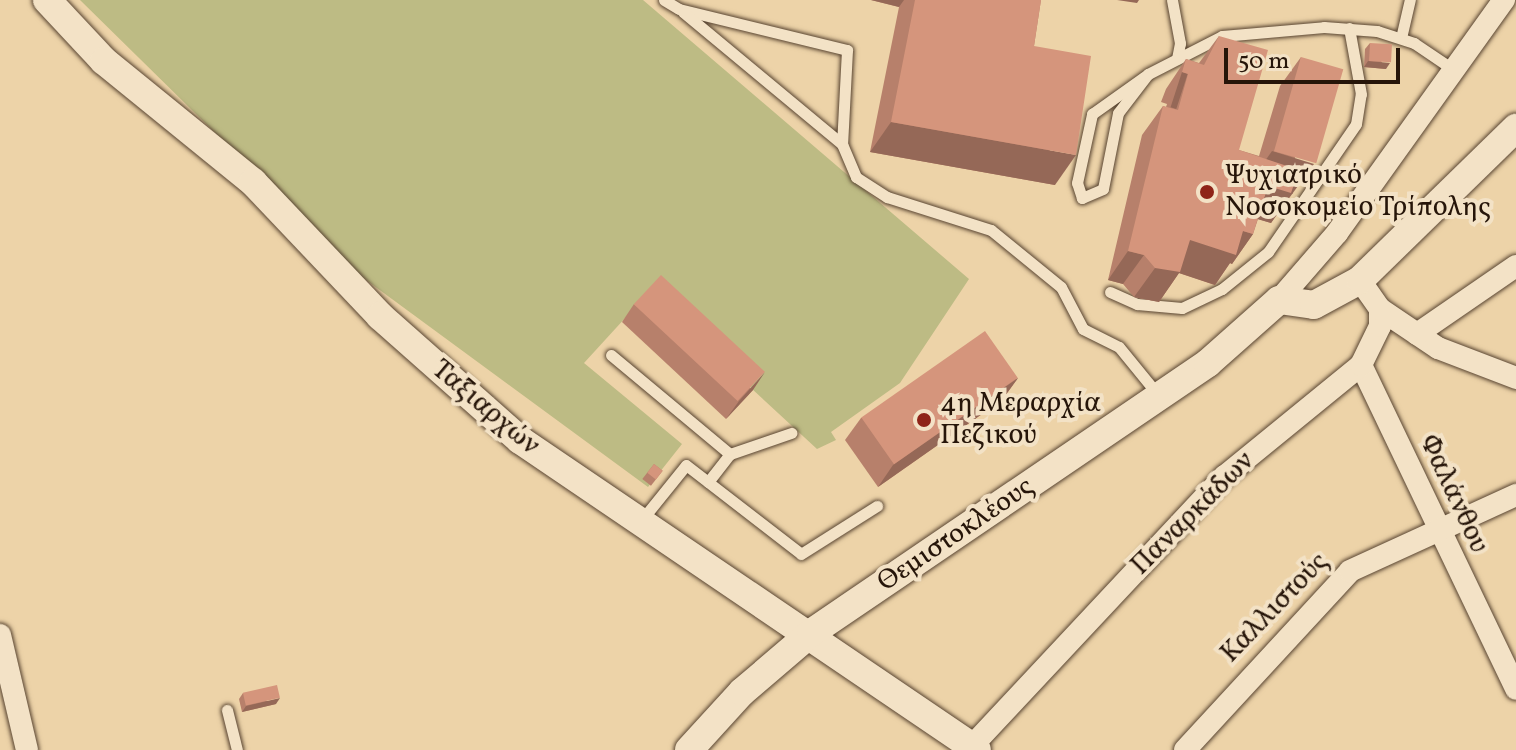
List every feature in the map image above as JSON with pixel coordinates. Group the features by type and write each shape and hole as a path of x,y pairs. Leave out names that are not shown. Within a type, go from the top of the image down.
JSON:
{"street":[{"name":"Ταξιαρχών","path":"47,0 104,61 263,192 371,308 462,391 566,474 811,633 964,746"},
{"name":"Θεμιστοκλέους","path":"689,750 751,683 811,633 1237,342 1279,300 1337,233 1504,0"},
{"path":"1279,300 1314,305 1360,280 1516,128"},
{"path":"1417,334 1516,266"},
{"path":"1360,280 1380,309 1417,334 1467,363 1516,378"},
{"name":"Παναρκάδων","path":"964,746 1225,476 1361,365 1380,326 1380,309"},
{"name":"Φαλάνθου","path":"1361,365 1437,533 1516,689"},
{"name":"Καλλιστούς","path":"1185,750 1343,577 1516,495"},
{"path":"0,635 27,750"}],"lane":[{"path":"664,0 679,9 842,144"},
{"path":"1172,0 1180,43 1177,59"},
{"path":"1401,38 1410,0"},
{"path":"679,9 847,50 842,144 849,167 864,185 991,230 1061,287 1083,329 1119,347 1159,397"},
{"path":"1110,292 1137,304 1182,308 1222,289 1268,252 1356,124 1361,94 1349,28"},
{"path":"1148,74 1118,113 1103,189 1082,198 1077,185 1089,118 1148,74 1222,36 1349,28 1401,38 1454,70"},
{"path":"611,355 730,454"},
{"path":"708,482 730,454 791,433"},
{"path":"640,523 686,465 801,554 877,506"},
{"path":"227,710 237,750"}],"shaded area":[{"path":"80,0 643,0 969,279 900,383 831,432 836,440 817,449 648,293 584,363 682,444 648,487 362,277"}],"building":[{"path":"915,0 1041,0 1034,46 1091,56 1076,155 891,122"},
{"path":"1219,36 1268,50 1239,150 1299,170 1291,193 1268,186 1253,234 1243,231 1236,255 1190,240 1180,272 1155,268 1144,255 1128,251 1163,106 1178,110 1188,74 1182,72 1186,59 1204,65"},
{"path":"1370,43 1392,44 1391,62 1369,61"},
{"path":"1301,57 1343,69 1316,163 1274,151"},
{"path":"661,275 765,372 738,401 634,304"},
{"name":"4η Μεραρχία Πεζικού","path":"985,331 1018,378 894,464 861,418"},
{"path":"654,464 663,471 656,479 647,473"},
{"path":"277,685 280,698 246,706 243,693"}],"place":[{"name":"Ψυχιατρικό Νοσοκομείο Τρίπολης","path":"1207,192"},
{"name":"4η Μεραρχία Πεζικού","path":"924,420"}]}
